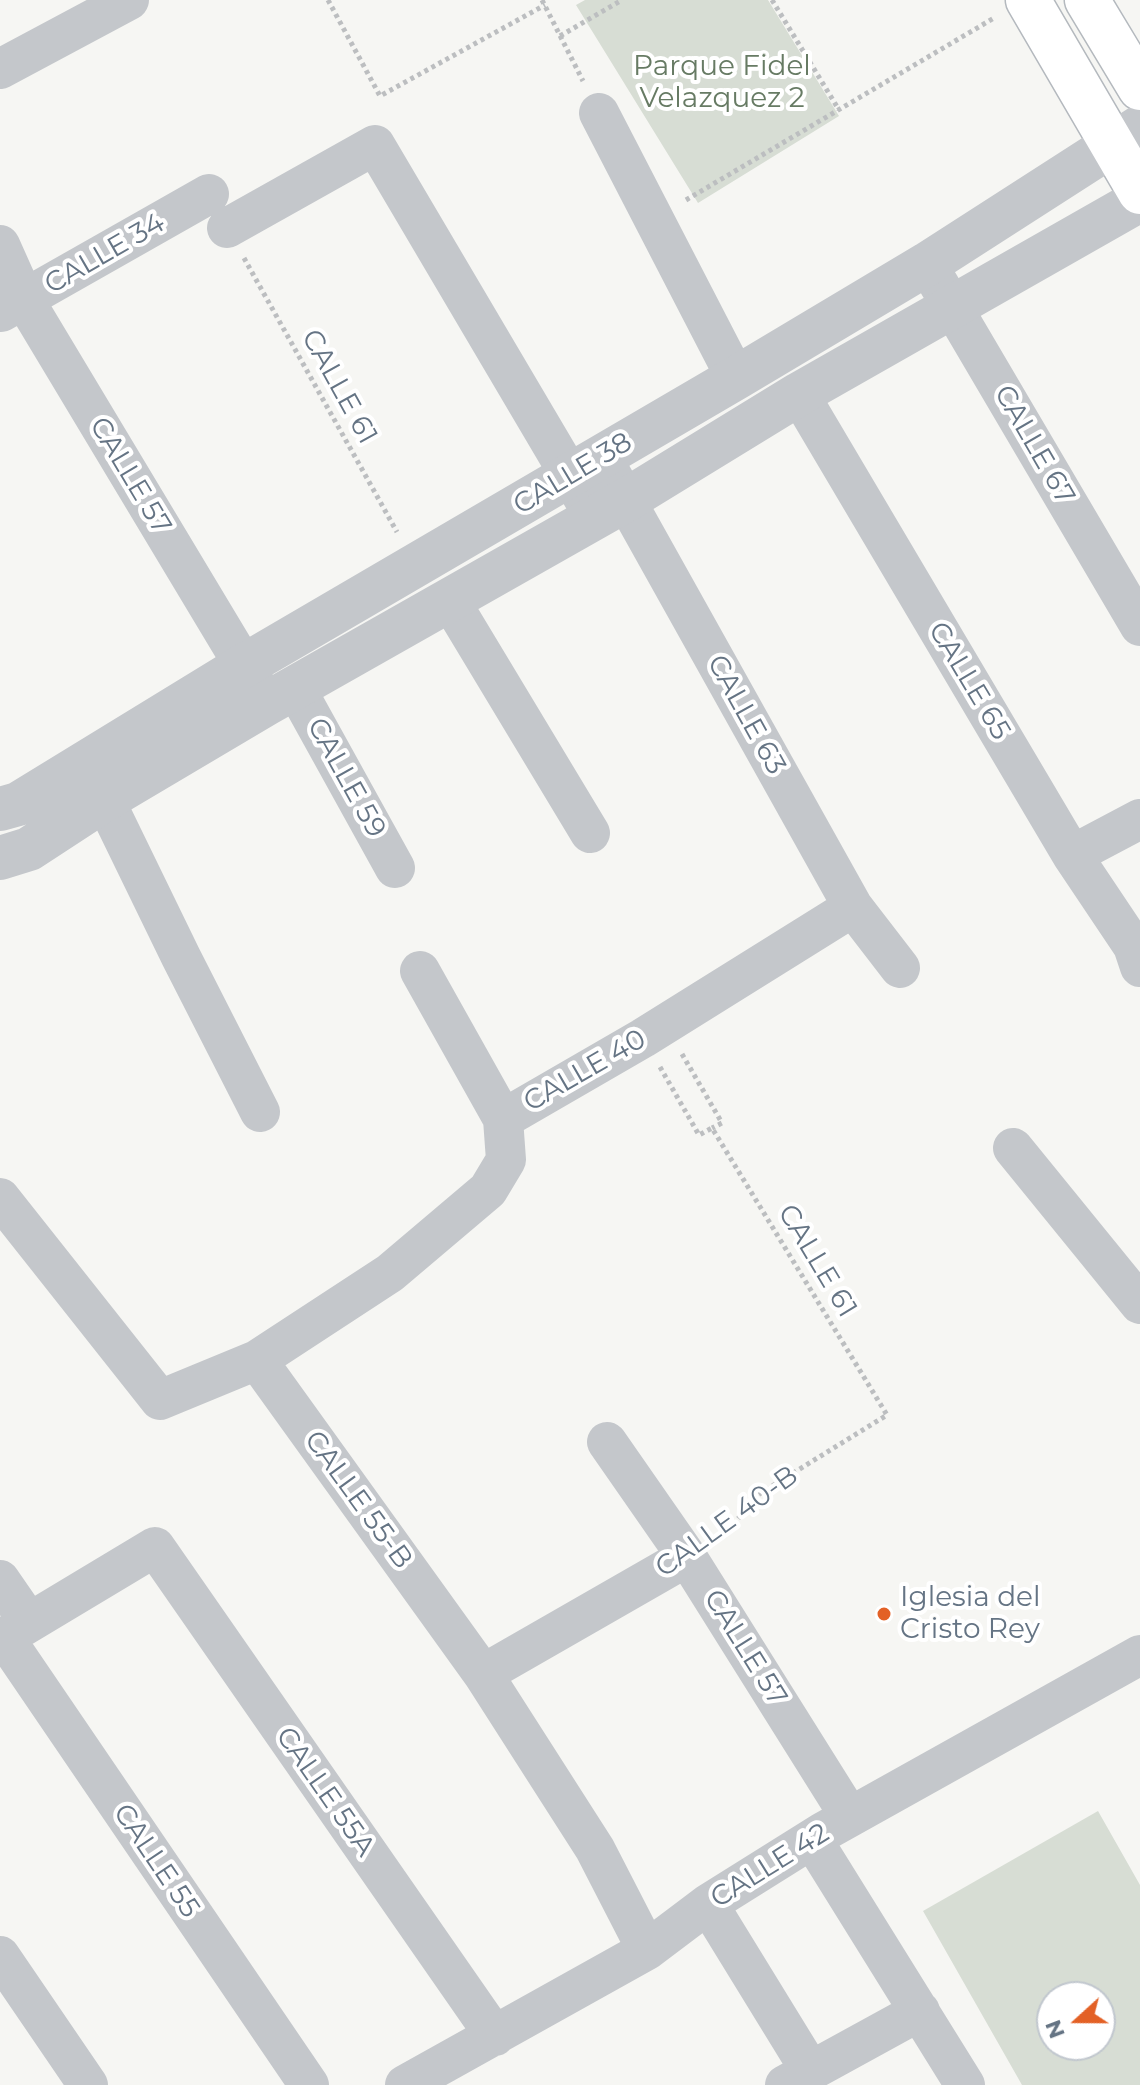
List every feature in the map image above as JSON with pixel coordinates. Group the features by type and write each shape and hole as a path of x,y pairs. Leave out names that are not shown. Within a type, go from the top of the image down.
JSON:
{"main road":[{"path":"1087,0 1140,88"},
{"path":"1013,8 1126,136 1140,192"}],"street":[{"path":"0,69 129,0"},
{"path":"599,113 736,378"},
{"name":"CALLE 38","path":"0,858 29,849 95,780 245,665 927,264 1126,136"},
{"name":"CALLE 34","path":"12,307 218,211 375,145"},
{"name":"CALLE 63","path":"375,145 586,466 853,907 900,968"},
{"name":"CALLE 38","path":"0,809 95,780 281,696 610,508 953,305 1140,200"},
{"name":"CALLE 57","path":"0,245 12,307 245,665 281,696"},
{"name":"CALLE 67","path":"927,264 1140,626"},
{"name":"CALLE 65","path":"799,394 1072,855 1133,946 1140,967"},
{"path":"449,599 590,833"},
{"name":"CALLE 59","path":"281,696 395,868"},
{"path":"95,780 260,1112"},
{"path":"1072,855 1140,819"},
{"name":"CALLE 40","path":"257,1360 390,1273 488,1190 506,1160 503,1119 654,1031 853,907"},
{"path":"420,971 503,1119"},
{"path":"1013,1148 1140,1304"},
{"path":"0,1198 160,1400 257,1360"},
{"name":"CALLE 55-B","path":"257,1360 483,1674 595,1849 647,1950"},
{"name":"CALLE 57","path":"607,1442 687,1557 850,1817"},
{"name":"CALLE 55A","path":"11,1633 155,1547 495,2036"},
{"name":"CALLE 40-B","path":"483,1674 687,1557"},
{"name":"CALLE 55","path":"0,1580 11,1633 309,2085"},
{"name":"CALLE 42","path":"405,2085 647,1950 708,1904 812,1839 1140,1655"},
{"path":"812,1839 965,2085"},
{"path":"708,1904 798,2077 920,2011"},
{"path":"0,1956 88,2085"}],"path":[{"path":"328,0 380,96 543,3 599,113"},
{"path":"560,36 622,0"},
{"path":"772,0 839,110"},
{"path":"654,219 1013,8"},
{"name":"CALLE 61","path":"218,211 416,566"},
{"name":"CALLE 61","path":"654,1031 722,1123 699,1135 654,1031"},
{"name":"CALLE 61","path":"712,1128 887,1415"},
{"name":"CALLE 40-B","path":"687,1557 733,1525 756,1496 887,1415"}],"green space":[{"name":"Parque Fidel Velazquez 2","path":"585,0 768,0 839,116 698,203 576,5"},
{"path":"1098,1811 1140,1885 1140,2085 1022,2085 923,1911"}],"place":[{"name":"Iglesia del Cristo Rey","path":"884,1614"}]}
